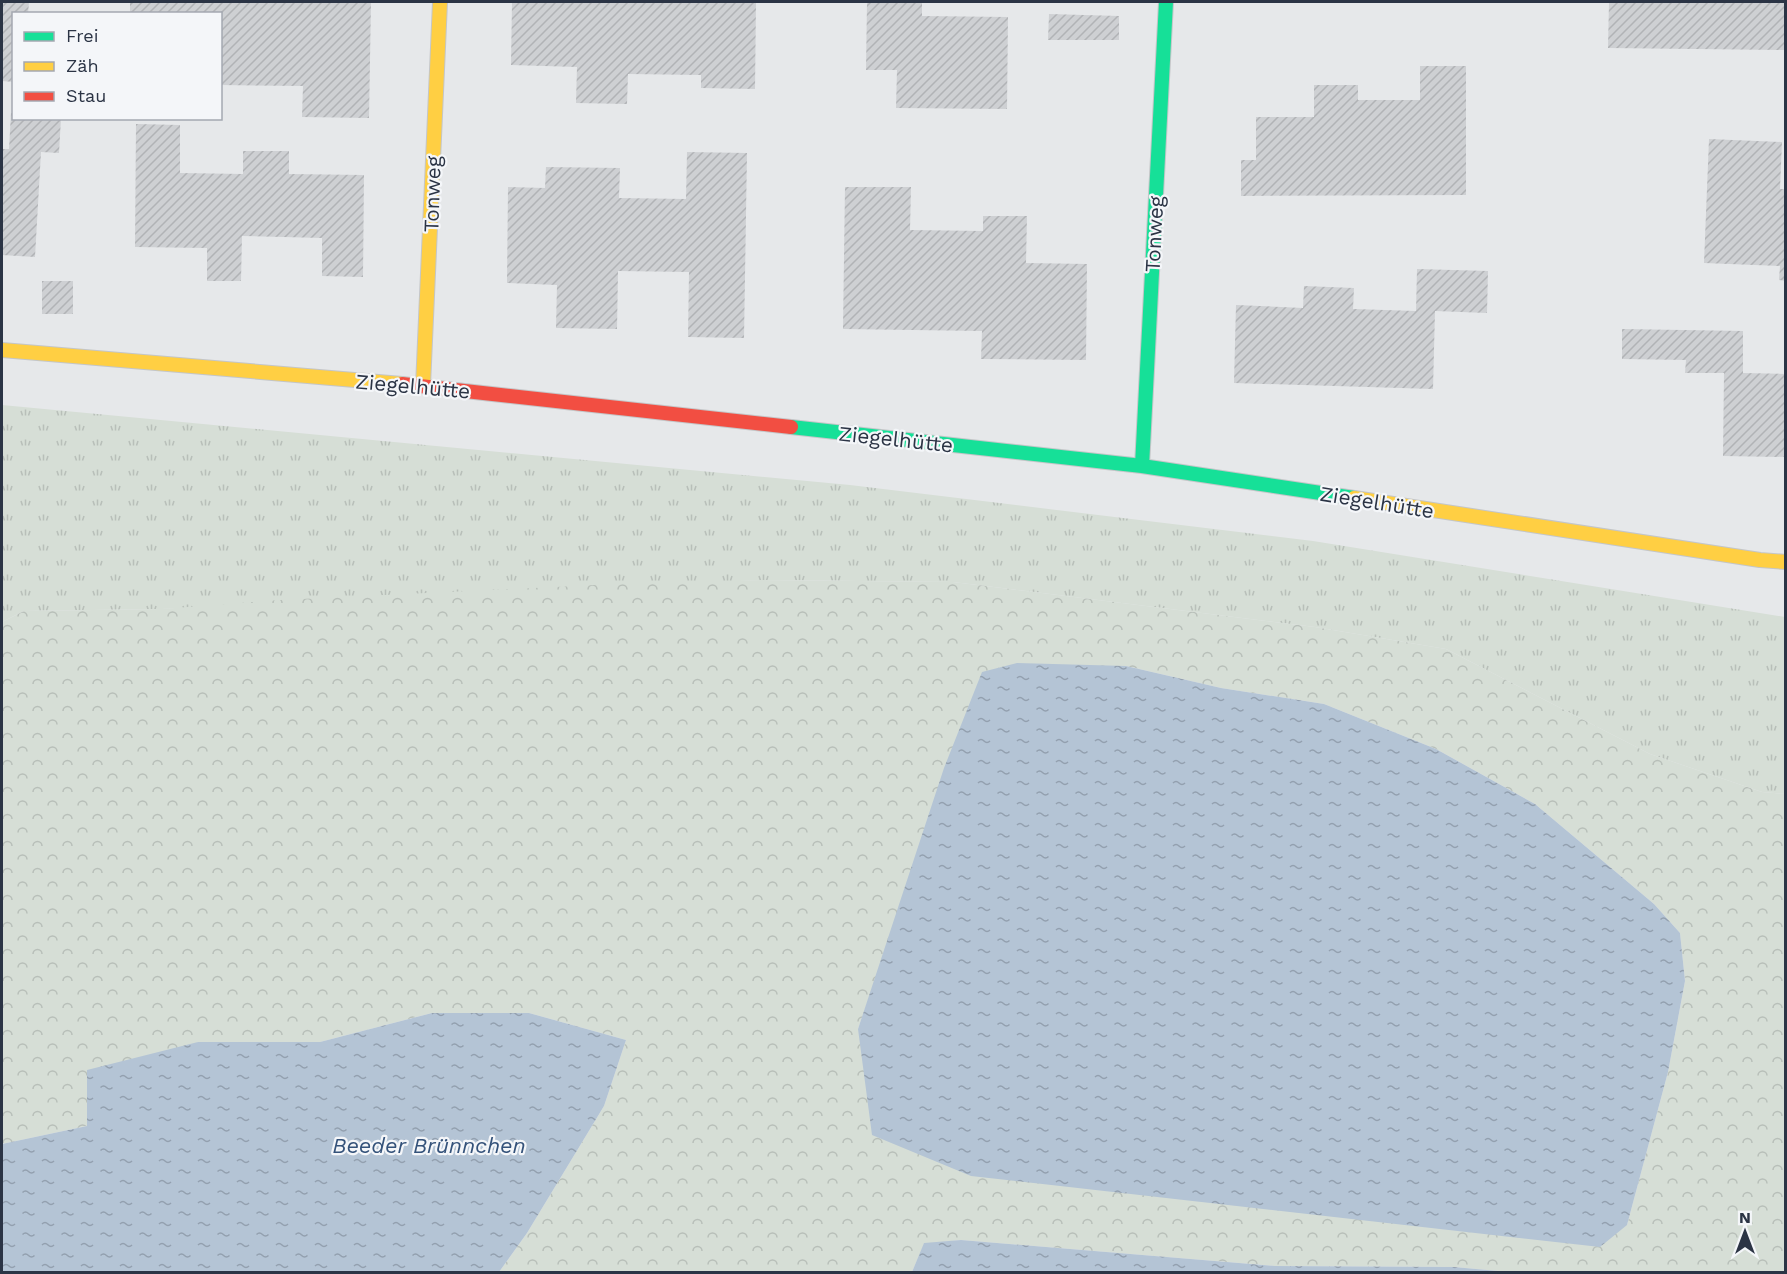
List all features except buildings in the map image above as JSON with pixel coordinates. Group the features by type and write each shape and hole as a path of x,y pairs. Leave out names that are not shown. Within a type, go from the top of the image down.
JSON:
{"street":[{"name":"Tonweg","path":"423,386 440,2"},
{"name":"Tonweg","path":"1142,466 1166,2"},
{"name":"Ziegelhütte","path":"2,350 423,386 1142,466 1785,562"}],"green space":[{"path":"2,405 850,485 1313,541 1785,617 1785,794 1762,792 1650,754 1446,649 1315,627 953,582 761,580 162,609 24,611 2,622"},
{"path":"761,580 953,582 1315,627 1446,649 1650,754 1762,792 1785,794 1785,1272 1509,1272 1454,1267 1275,1266 961,1240 924,1244 912,1272 499,1272 527,1233 604,1106 626,1040 529,1013 432,1013 320,1042 198,1042 87,1126 2,1144 2,622 24,611 162,609 280,600 596,585","holes":["1126,666 1221,688 1324,704 1436,749 1535,804 1654,904 1680,933 1685,981 1668,1072 1627,1225 858,1029 894,925"]}],"water":[{"path":"1017,663 1126,666 1221,688 1324,704 1436,749 1535,804 1654,904 1680,933 1685,981 1668,1072 1627,1225 1600,1247 971,1176 872,1135 858,1029 944,768 982,672"},
{"name":"Beeder Brünnchen","path":"432,1013 529,1013 626,1040 604,1106 527,1233 499,1272 2,1272 2,1144 87,1126 87,1070 198,1042 320,1042"},
{"path":"961,1240 1275,1266 1454,1267 1509,1272 912,1272 924,1243"}],"traffic: fast":[{"path":"1142,466 1166,2"},
{"path":"791,427 1142,466 1354,498"}],"traffic: slow":[{"path":"423,386 440,2"},
{"path":"2,350 402,384"},
{"path":"1354,498 1760,560 1786,562"}],"traffic: jam":[{"path":"402,384 791,427"}]}
